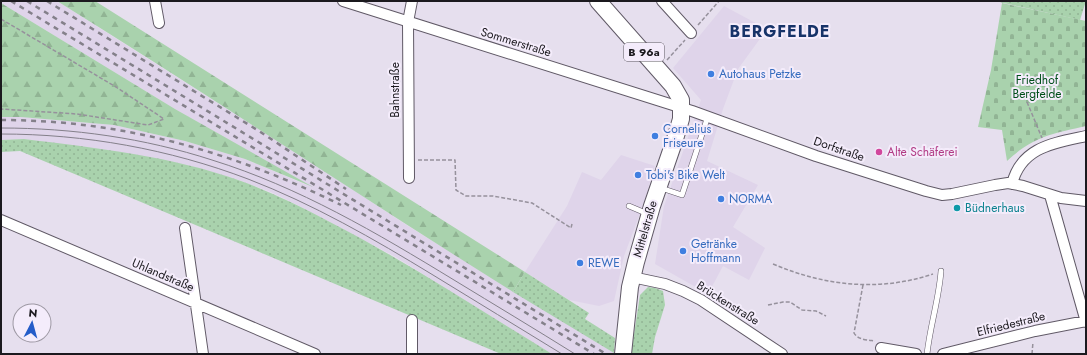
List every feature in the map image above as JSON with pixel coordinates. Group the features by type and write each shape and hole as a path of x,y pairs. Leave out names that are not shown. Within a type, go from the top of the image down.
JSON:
{"main road":[{"name":"B 96a","path":"604,3 673,86 680,97 682,108"},
{"name":"Mittelstraße","path":"623,354 632,276 649,214 678,130 682,108"}],"street":[{"path":"155,1 159,23"},
{"name":"Sommerstraße","path":"343,1 682,108"},
{"name":"Bahnstraße","path":"408,178 408,22 412,1"},
{"path":"662,1 691,33"},
{"name":"Dorfstraße","path":"682,108 828,160 936,194 952,194 999,184 1012,184 1050,195 1086,200"},
{"path":"1012,184 1015,172 1020,164 1028,157 1045,147 1086,136"},
{"path":"1050,195 1086,321"},
{"name":"Uhlandstraße","path":"1,220 315,354"},
{"path":"185,228 203,354"},
{"name":"Brückenstraße","path":"632,276 665,284 701,300 782,354"},
{"path":"412,320 412,354"},
{"name":"Elfriedestraße","path":"943,354 1035,331 1086,321"},
{"path":"881,348 916,354"}],"lane":[{"path":"658,187 682,196 708,116"},
{"path":"629,206 649,214"},
{"path":"927,354 929,337 940,286 940,271"}],"path":[{"path":"1,18 116,87 164,119 148,125 77,114 1,109"},
{"path":"1027,102 1045,147"},
{"path":"408,160 455,160 456,190 466,196 493,196 532,204 571,228 572,224"},
{"path":"773,264 815,279 863,285 895,283 940,271"},
{"path":"863,285 854,333 860,339 882,342 881,348"},
{"path":"768,305 790,302 802,310 816,311 826,316"},
{"path":"1032,354 1035,331"}],"shaded area":[{"path":"1,1 57,1 323,170 408,226 616,354 552,354 394,256 271,192 239,180 191,166 146,157 24,139 1,140 1,117 21,117 114,125 185,141 245,159 309,186 175,109 1,3"},
{"path":"724,6 767,29 738,69 723,109 707,161 758,185 733,227 765,248 749,280 723,266 708,294 655,264 664,206 701,100 673,68"},
{"path":"621,155 655,166 641,211 624,256 614,301 599,306 569,300 525,272 567,206 582,172 601,180"}],"green space":[{"path":"57,1 95,1 525,272 513,292 171,73"},
{"path":"995,1 1086,1 1080,20"},
{"path":"1,3 175,109 313,187 245,159 185,141 114,125 21,117 1,117"},
{"name":"Friedhof Bergfelde","path":"1002,3 1086,21 1086,126 1044,137 1026,146 1007,161 1002,130 978,127 991,70"},
{"path":"24,139 161,159 215,172 241,181 307,210 386,252 552,354 501,354 20,151 1,152 1,140"},
{"path":"525,272 589,313 585,319 615,338 614,353 513,292"},
{"path":"648,287 663,291 665,305 655,337 652,354 631,354 640,295"}],"tram line":[{"path":"1,128 28,128 81,132 134,140 186,152 244,171 306,197 367,228 575,354"},
{"path":"1,134 64,137 126,145 188,159 248,179 296,199 366,235 562,354"}],"railway":[{"path":"11,1 594,354"},
{"path":"27,1 606,354"},
{"path":"47,1 259,131 346,189"},
{"path":"1,120 46,121 90,126 134,133 176,143 259,169 341,205"}],"place":[{"name":"Autohaus Petzke","path":"711,74"},
{"name":"Cornelius Friseure","path":"655,136"},
{"name":"Alte Schäferei","path":"879,152"},
{"name":"Tobi's Bike Welt","path":"638,175"},
{"name":"NORMA","path":"721,199"},
{"name":"Büdnerhaus","path":"957,208"},
{"name":"Getränke Hoffmann","path":"683,251"},
{"name":"REWE","path":"580,263"}],"district":[{"name":"BERGFELDE","path":"780,31"}]}
